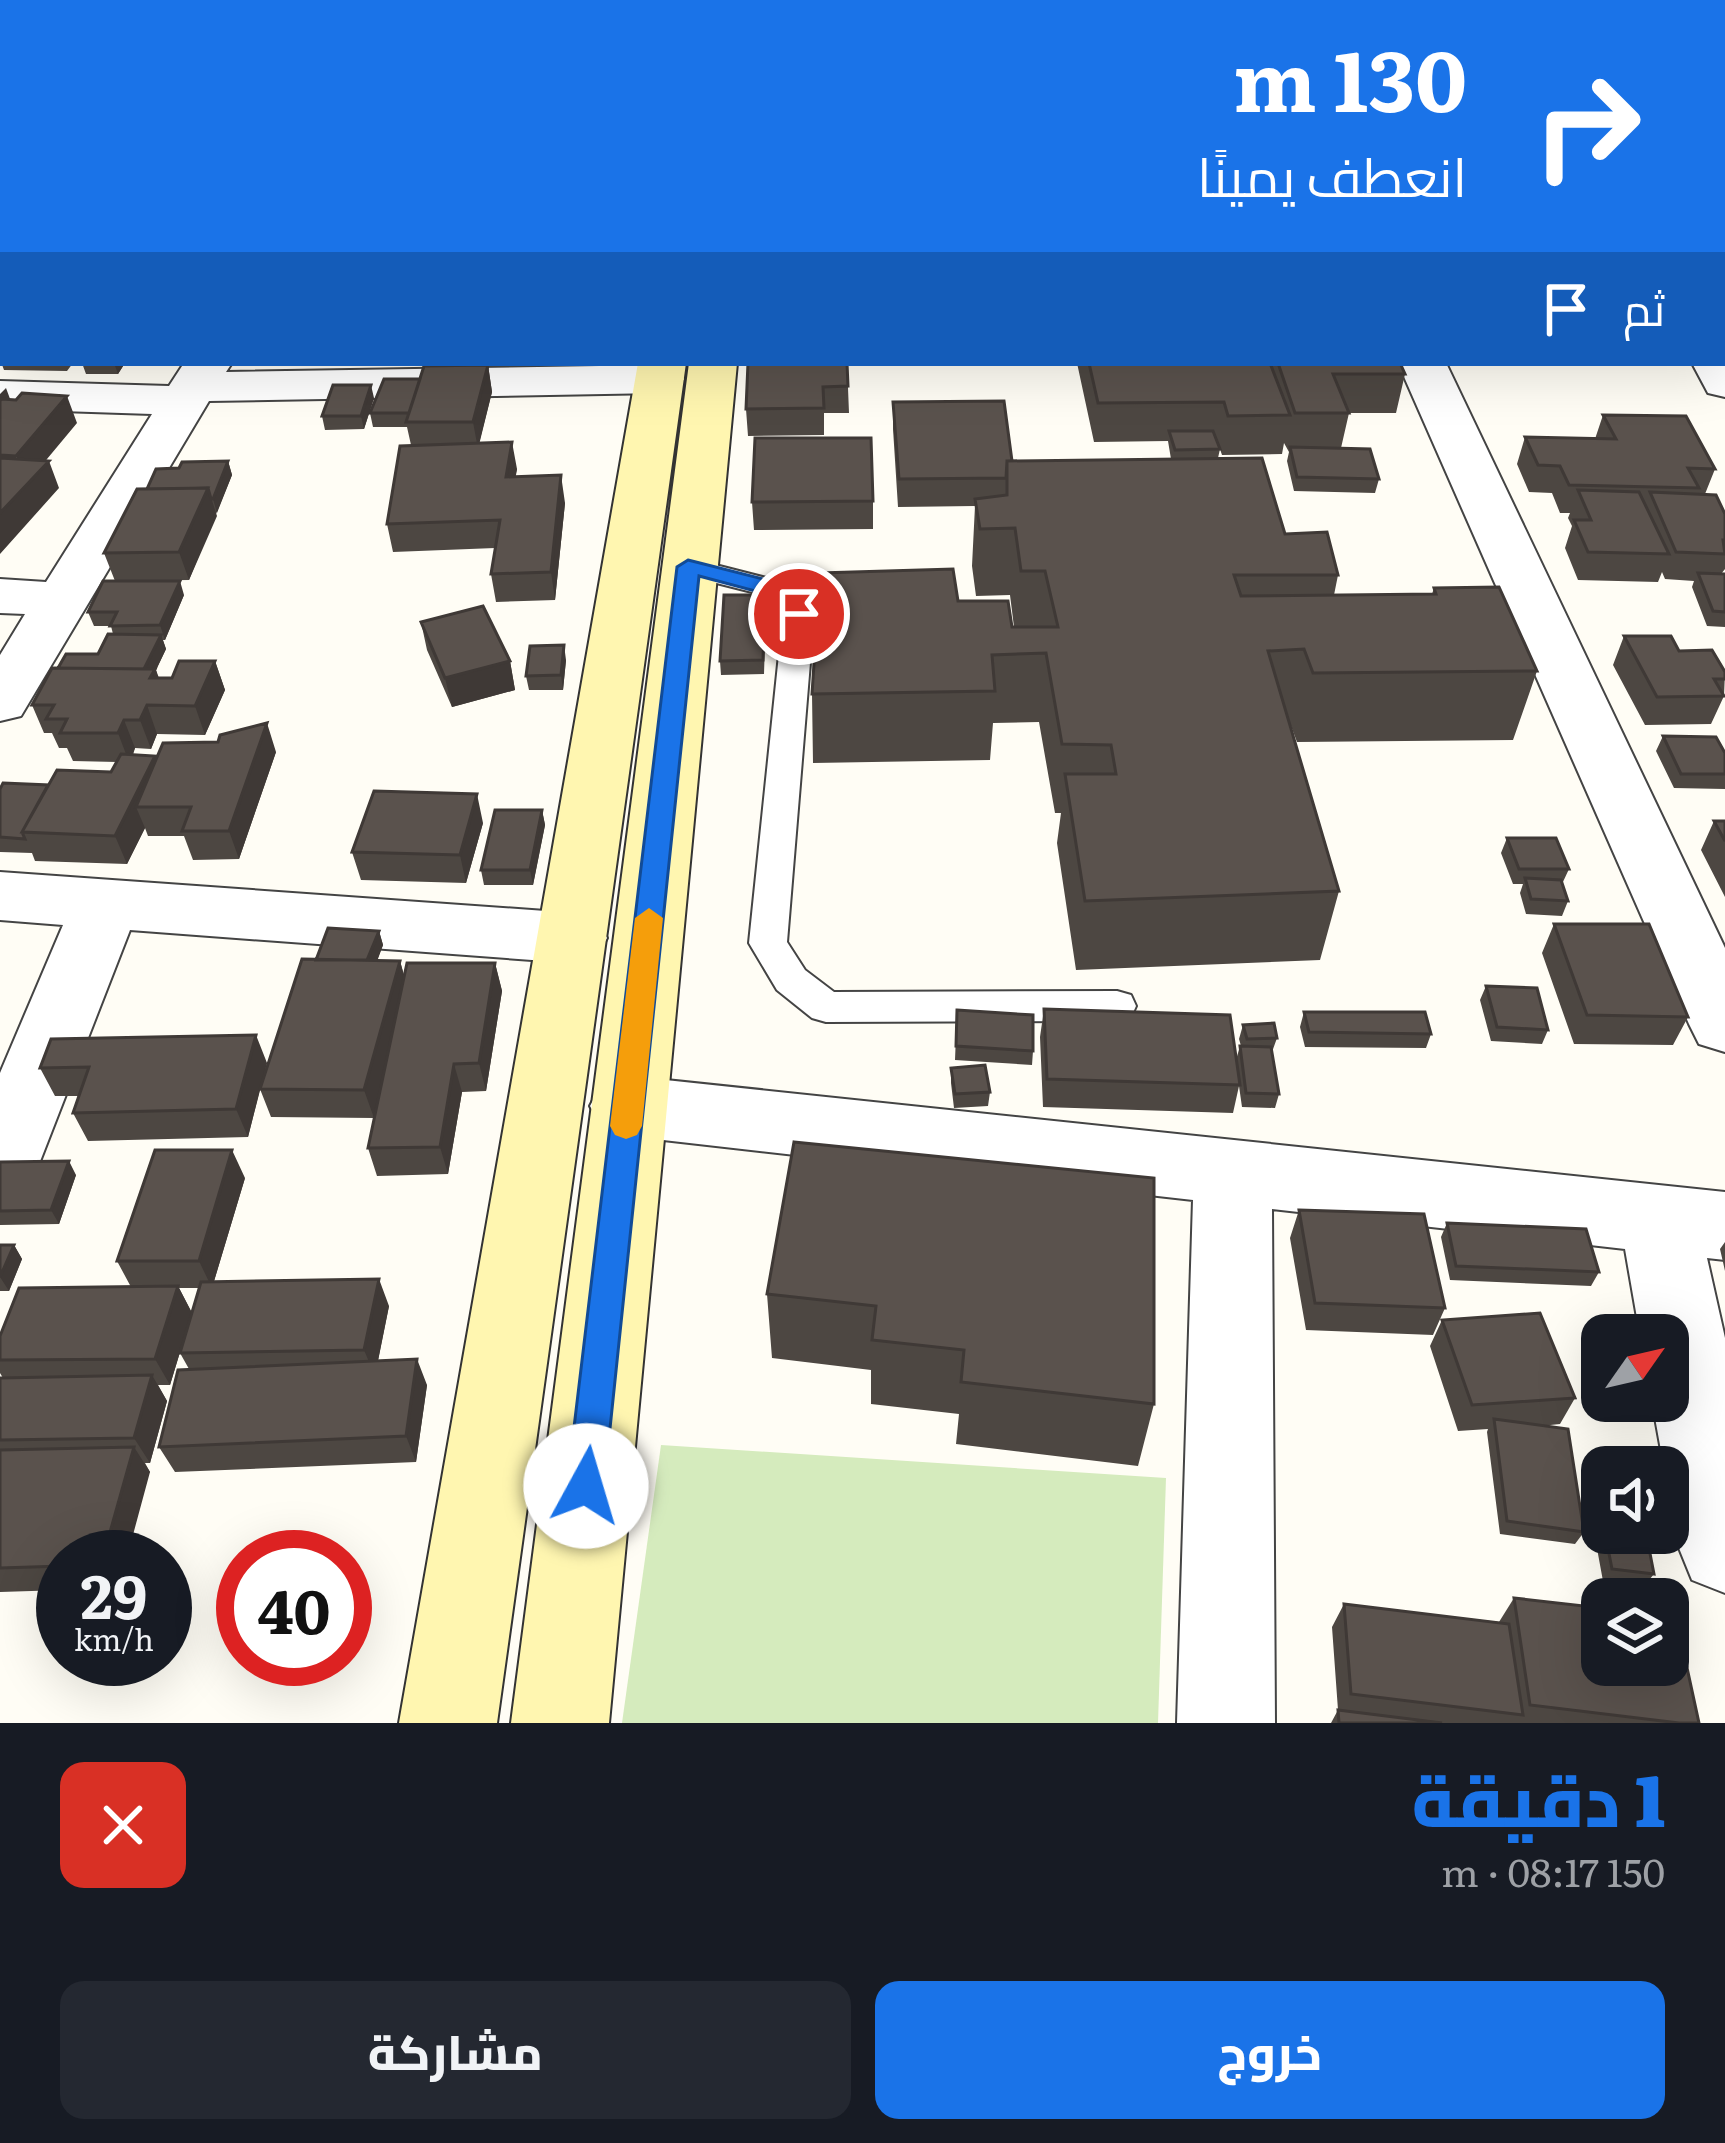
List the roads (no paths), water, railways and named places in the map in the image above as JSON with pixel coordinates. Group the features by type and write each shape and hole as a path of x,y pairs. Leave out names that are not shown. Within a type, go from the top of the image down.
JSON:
{"street":[{"path":"1424,366 1725,1024"},
{"path":"0,395 678,368 659,567 628,1106 560,1723"},
{"path":"0,702 195,384"},
{"path":"448,1723 573,938 659,567"},
{"path":"0,596 62,600"},
{"path":"0,896 573,938"},
{"path":"0,1163 106,904"},
{"path":"628,1106 1692,1222 1725,1548"},
{"path":"1226,1723 1233,1172"}],"lane":[{"path":"659,567 771,588 799,614 768,943 791,980 826,1007 1117,1006"}]}
